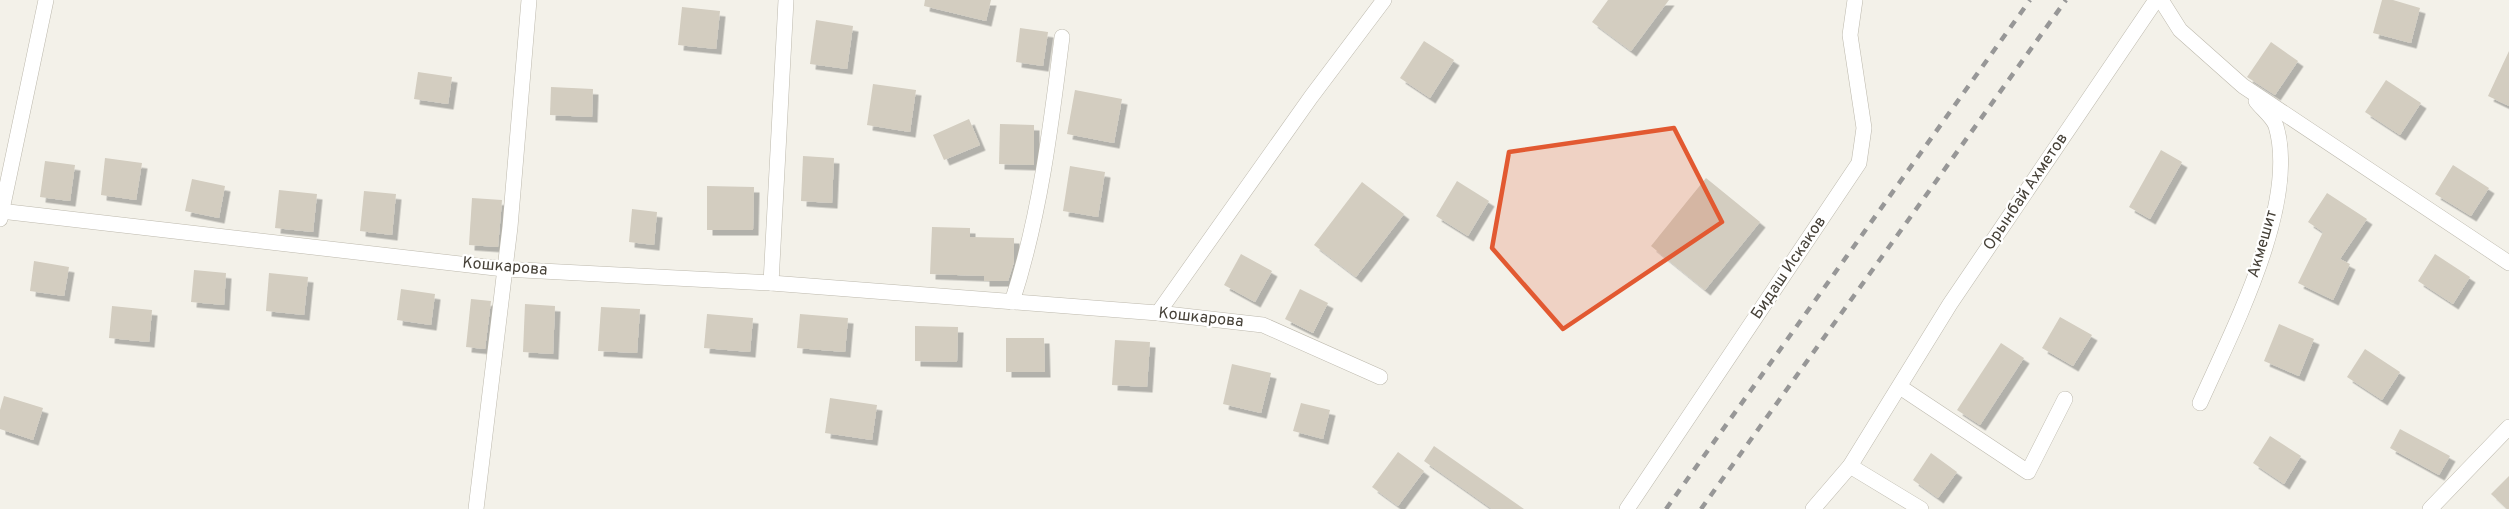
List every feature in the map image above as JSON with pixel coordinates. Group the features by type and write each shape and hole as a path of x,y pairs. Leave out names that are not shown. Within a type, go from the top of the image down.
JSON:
{"street":[{"path":"1,213 46,0"},
{"path":"476,509 510,227 529,0"},
{"path":"771,283 786,0"},
{"path":"1158,313 1311,97 1384,0"},
{"name":"Бидаш Искаков","path":"1627,509 1859,163 1864,129 1850,35 1855,0"},
{"name":"Орынбай Ахметов","path":"1817,507 1851,466 1950,304 2156,0"},
{"name":"Акмешит","path":"2161,0 2180,30 2243,86 2509,263"},
{"path":"1012,302 1027,256 1049,142 1062,37"},
{"name":"Акмешит","path":"2200,403 2246,302 2270,234 2282,162 2275,124 2243,86"},
{"name":"Кошкарова","path":"1,213 504,269 771,283 1158,313 1263,325 1380,377"},
{"path":"1900,387 2028,472 2065,399"},
{"path":"2430,509 2509,427"},
{"path":"1851,466 1921,509"}],"highlighted area":[{"path":"1674,128 1722,222 1563,329 1492,248 1509,152"}],"building":[{"path":"925,0 991,0 986,21 924,6"},
{"path":"1608,0 1669,0 1631,51 1592,22"},
{"path":"2382,0 2393,0 2420,8 2411,43 2373,33"},
{"path":"682,7 720,11 716,49 678,45"},
{"path":"816,20 853,26 847,69 810,64"},
{"path":"1020,28 1048,32 1043,66 1016,62"},
{"path":"1424,41 1454,60 1430,98 1400,78"},
{"path":"2271,42 2298,61 2275,95 2247,77"},
{"path":"2509,51 2509,106 2488,96"},
{"path":"418,72 452,77 448,104 414,99"},
{"path":"2386,80 2421,103 2400,135 2365,112"},
{"path":"873,84 916,90 910,132 867,125"},
{"path":"551,87 593,89 592,117 550,115"},
{"path":"1075,90 1122,99 1114,143 1067,134"},
{"path":"969,119 980,145 944,160 933,135"},
{"path":"1000,124 1034,125 1034,165 999,164"},
{"path":"2161,150 2182,162 2150,219 2129,207"},
{"path":"803,156 834,158 832,203 801,201"},
{"path":"105,158 142,163 136,200 101,195"},
{"path":"45,161 75,165 70,201 40,197"},
{"path":"2453,165 2489,188 2471,216 2435,194"},
{"path":"1070,166 1105,172 1098,217 1063,211"},
{"path":"1706,178 1760,222 1705,290 1651,246"},
{"path":"192,179 225,186 219,218 185,211"},
{"path":"1457,181 1489,201 1468,236 1436,216"},
{"path":"1362,182 1404,214 1356,277 1314,245"},
{"path":"707,186 754,187 753,230 707,230"},
{"path":"279,190 317,194 313,232 275,228"},
{"path":"364,191 396,194 392,235 360,231"},
{"path":"2327,193 2367,219 2340,259 2350,264 2333,300 2298,283 2323,232 2308,222"},
{"path":"472,198 502,200 498,247 469,245"},
{"path":"632,209 657,212 654,245 629,242"},
{"path":"932,227 970,228 970,237 1014,238 1014,262 1008,281 984,281 984,276 930,274"},
{"path":"1241,254 1272,271 1255,302 1224,285"},
{"path":"2435,254 2470,277 2453,304 2418,281"},
{"path":"34,261 69,267 64,296 30,291"},
{"path":"194,270 226,273 224,305 191,302"},
{"path":"269,273 308,277 304,315 266,311"},
{"path":"401,289 435,294 431,325 397,320"},
{"path":"1300,289 1328,303 1313,333 1285,319"},
{"path":"471,299 491,301 485,349 466,347"},
{"path":"525,304 555,306 553,354 523,352"},
{"path":"112,306 152,310 149,342 109,338"},
{"path":"601,307 640,309 637,353 598,351"},
{"path":"707,314 753,318 750,352 704,348"},
{"path":"800,314 848,318 845,352 797,348"},
{"path":"2060,317 2092,335 2073,366 2042,348"},
{"path":"2279,324 2314,339 2299,376 2264,361"},
{"path":"915,326 958,327 957,362 915,361"},
{"path":"1006,338 1044,338 1045,372 1006,372"},
{"path":"1115,340 1150,342 1147,387 1112,385"},
{"path":"2001,343 2024,358 1980,425 1957,410"},
{"path":"2365,349 2400,372 2382,400 2347,377"},
{"path":"1232,364 1271,373 1261,413 1223,404"},
{"path":"4,396 43,408 33,440 0,429 0,410"},
{"path":"830,398 877,405 872,440 825,433"},
{"path":"1301,403 1330,410 1323,439 1293,431"},
{"path":"2400,429 2450,456 2439,475 2390,448"},
{"path":"2270,436 2301,456 2284,484 2253,463"},
{"path":"1434,446 1524,509 1492,509 1424,461"},
{"path":"1398,452 1424,471 1398,506 1372,487"},
{"path":"1931,453 1957,472 1938,498 1913,480"},
{"path":"2509,476 2509,509 2507,509 2491,494"}],"railway":[{"path":"1666,509 2030,0"},
{"path":"1701,509 2066,0"}]}
